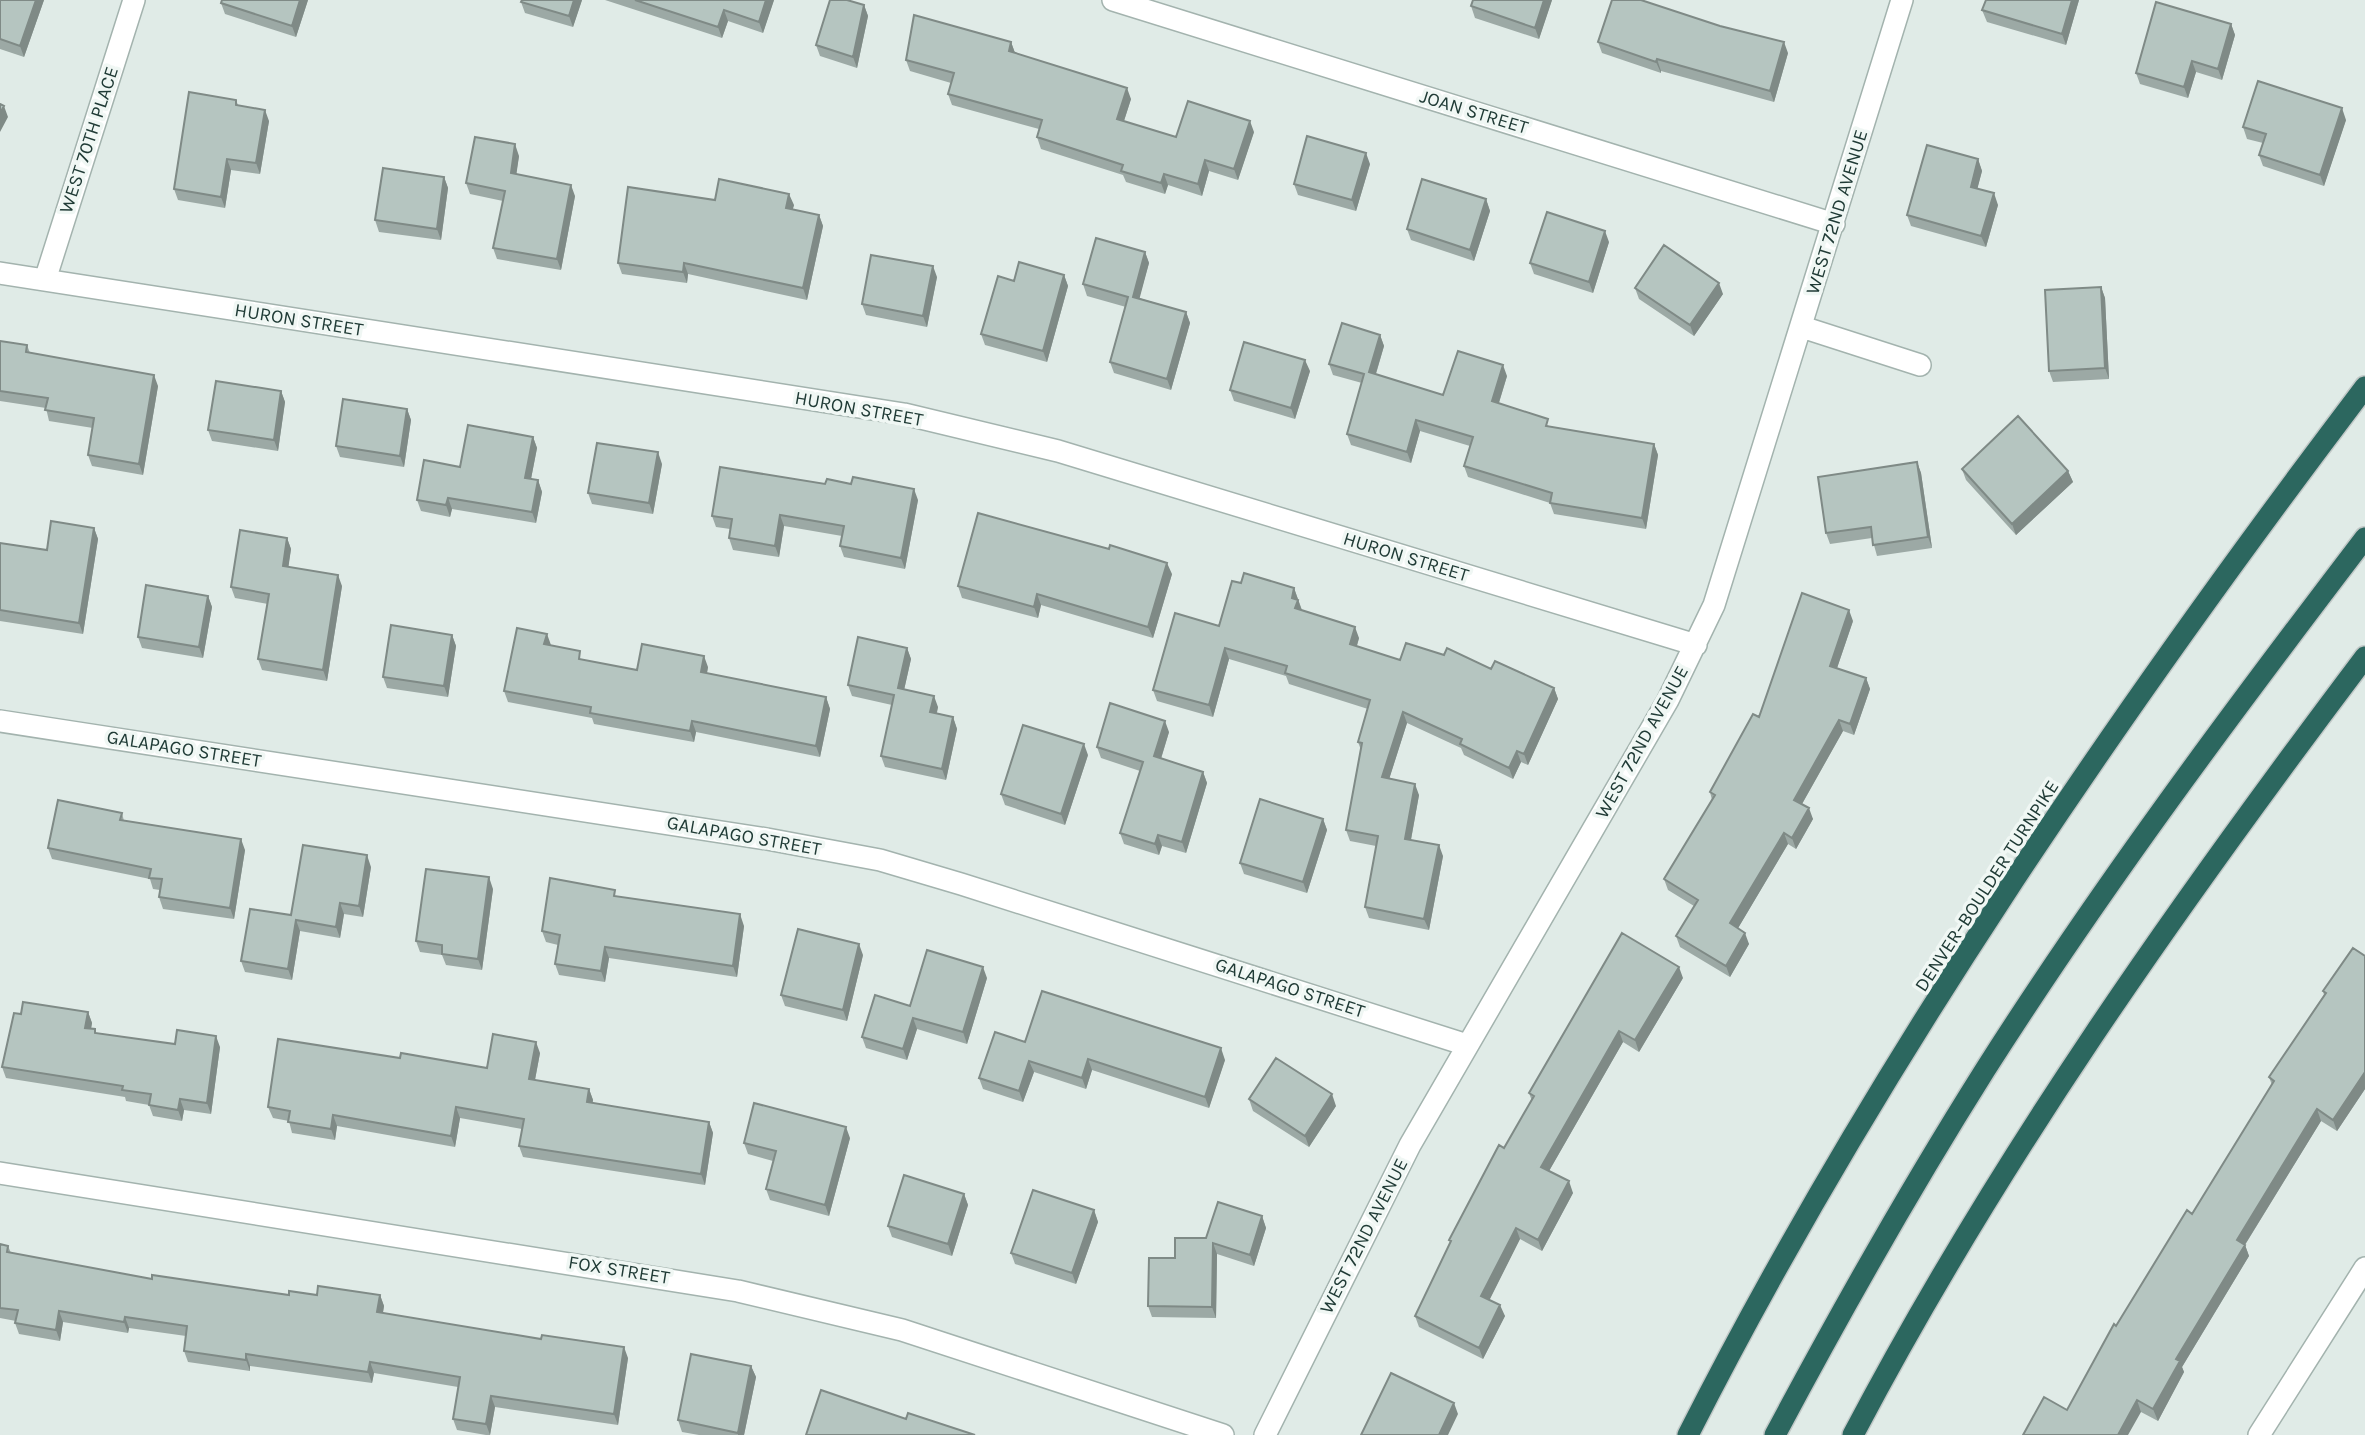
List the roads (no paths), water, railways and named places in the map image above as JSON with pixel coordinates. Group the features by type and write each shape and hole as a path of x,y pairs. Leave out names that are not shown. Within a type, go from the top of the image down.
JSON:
{"highway":[{"name":"DENVER–BOULDER TURNPIKE","path":"1688,1435 1831,1177 1982,933 2162,667 2365,387"},
{"path":"1775,1435 1865,1269 2001,1045 2157,815 2365,538"},
{"path":"1853,1435 1951,1262 2054,1094 2173,916 2365,657"}],"street":[{"name":"WEST 70TH PLACE","path":"45,279 134,0"},
{"name":"JOAN STREET","path":"1114,0 1834,223"},
{"name":"WEST 72ND AVENUE","path":"1265,1435 1354,1253 1467,1045 1668,700 1696,645 1727,571 1902,0"},
{"name":"HURON STREET","path":"0,273 904,414 1058,452 1696,645"},
{"path":"1802,327 1920,365"},
{"name":"GALAPAGO STREET","path":"0,721 754,836 880,860 1467,1045"},
{"name":"FOX STREET","path":"0,1173 738,1291 902,1330 1223,1435"},
{"path":"2261,1434 2365,1268"}]}
